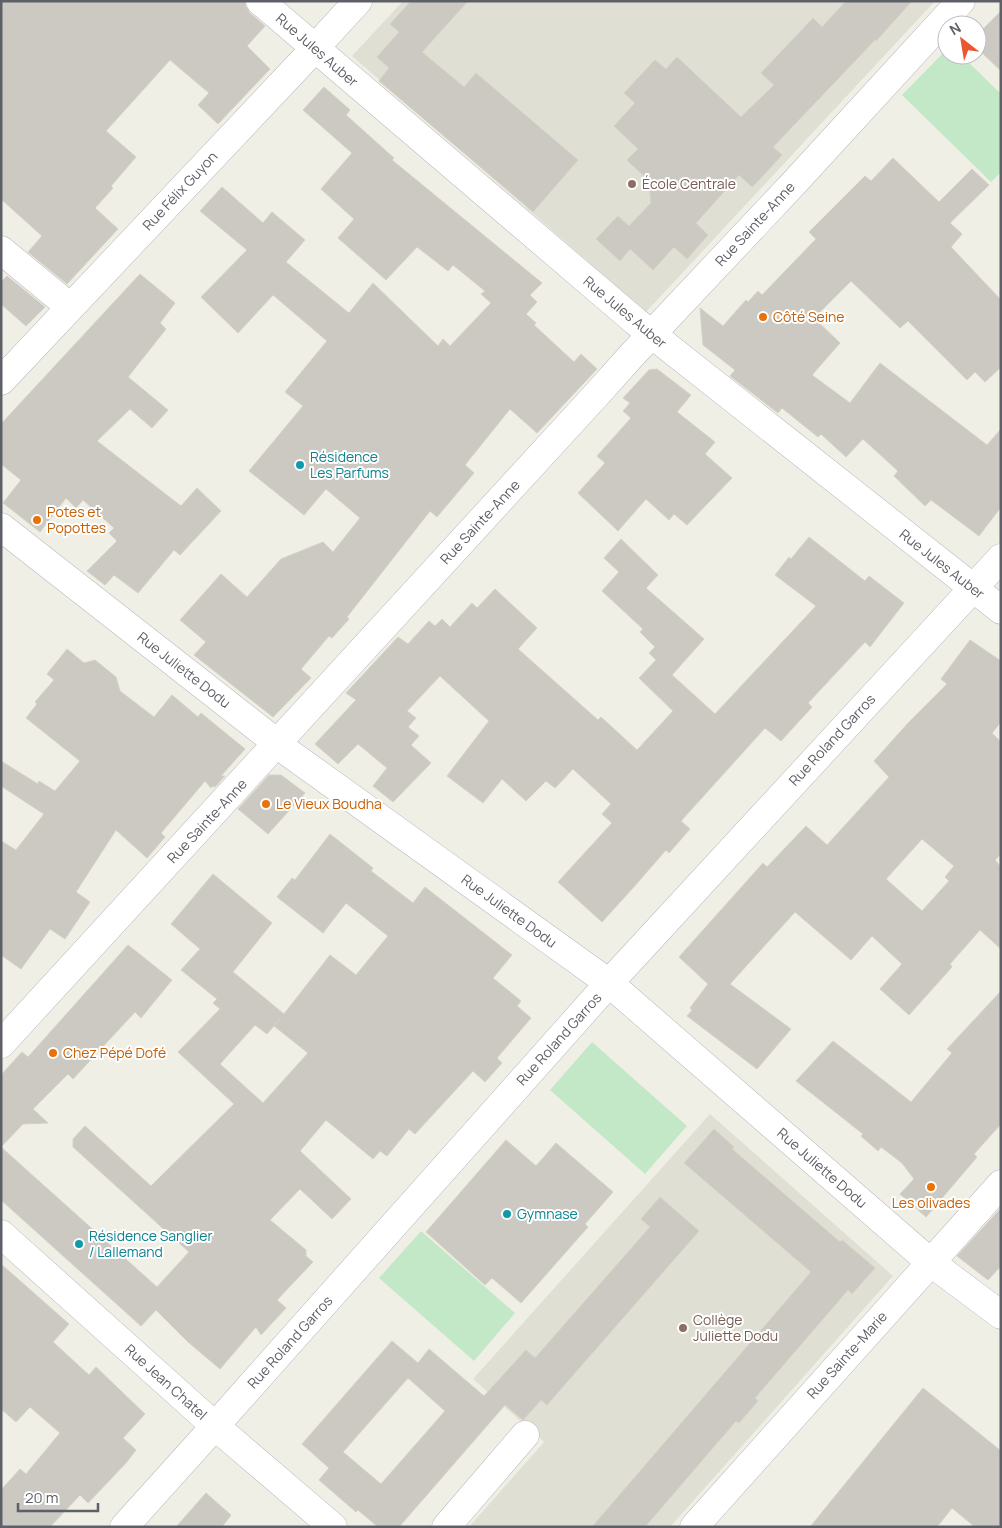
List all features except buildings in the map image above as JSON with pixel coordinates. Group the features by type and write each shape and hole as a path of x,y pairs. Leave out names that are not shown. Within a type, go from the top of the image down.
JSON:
{"street":[{"name":"Rue Jules Auber","path":"260,1 314,49 652,334 1001,610"},
{"name":"Rue Félix Guyon","path":"1,381 358,1"},
{"name":"Rue Sainte-Anne","path":"1,1044 652,334 801,176 961,1"},
{"path":"1,250 70,307"},
{"name":"Rue Juliette Dodu","path":"1,526 278,742 289,753 608,982 930,1262 1001,1315"},
{"name":"Rue Roland Garros","path":"124,1527 608,982 1001,558"},
{"name":"Rue Sainte-Marie","path":"694,1527 1001,1184"},
{"name":"Rue Jean Chatel","path":"1,1234 215,1426 333,1527"},
{"path":"446,1527 525,1435"}],"shaded area":[{"name":"École Centrale","path":"403,1 935,1 646,312 352,56"},
{"name":"Collège Juliette Dodu","path":"710,1114 893,1276 670,1527 469,1527 544,1442 473,1379"}],"green space":[{"path":"937,59 937,65 971,65 1001,94 1001,172 991,182 902,95"},
{"path":"592,1042 687,1126 645,1174 550,1090"},
{"path":"421,1231 515,1313 474,1361 379,1278"}],"place":[{"name":"École Centrale","path":"632,184"},
{"name":"Côté Seine","path":"763,317"},
{"name":"Résidence Les Parfums","path":"300,465"},
{"name":"Potes et Popottes","path":"37,520"},
{"name":"Le Vieux Boudha","path":"266,804"},
{"name":"Chez Pépé Dofé","path":"53,1053"},
{"name":"Les olivades","path":"931,1187"},
{"name":"Gymnase","path":"507,1214"},
{"name":"Résidence Sanglier / Lallemand","path":"79,1244"},
{"name":"Collège Juliette Dodu","path":"683,1328"}]}
